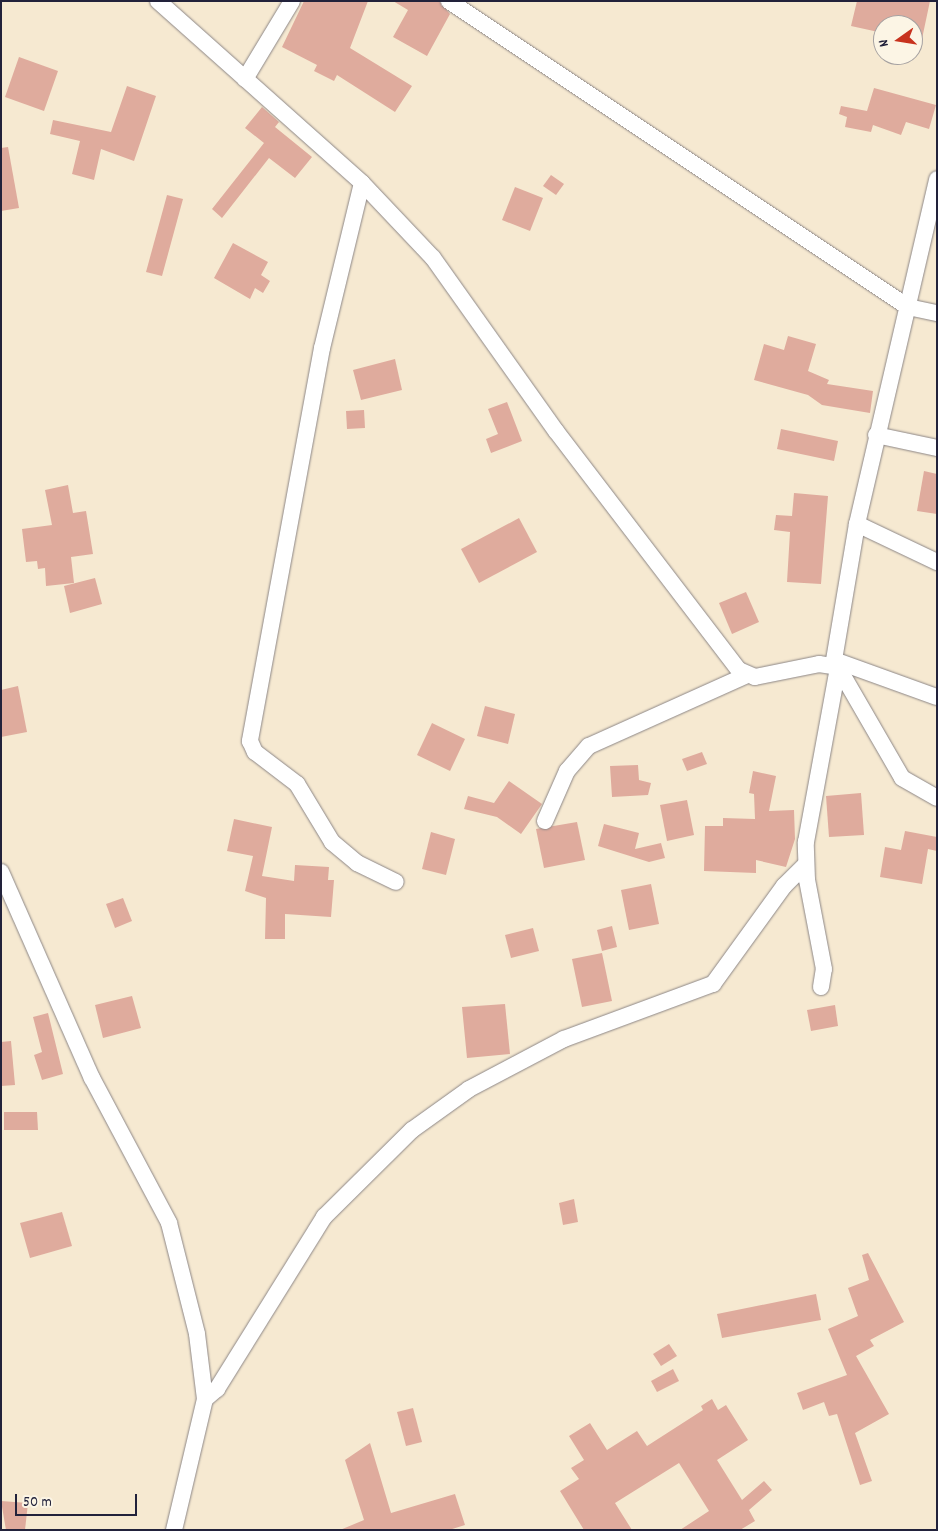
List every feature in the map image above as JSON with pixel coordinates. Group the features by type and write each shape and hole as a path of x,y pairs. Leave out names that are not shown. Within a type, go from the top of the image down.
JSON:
{"street":[{"path":"158,1 362,183 433,258 556,431 745,676"},
{"path":"245,79 292,1"},
{"path":"449,1 908,307 937,313"},
{"path":"821,987 819,925 806,865 806,842 857,524 876,435 937,179"},
{"path":"362,183 322,348 250,741 255,752 297,784 332,842 357,864 396,882"},
{"path":"876,435 937,448"},
{"path":"857,524 937,562"},
{"path":"545,821 567,771 589,746 745,676 820,664 836,664 937,697"},
{"path":"836,664 902,778 937,798"},
{"path":"205,1399 217,1389 324,1217 412,1130 469,1089 564,1039 714,984 784,886 806,865"},
{"path":"1,872 92,1078 169,1224 197,1334 205,1399 174,1530"}],"building":[{"path":"304,1 368,1 350,48 412,86 395,112 337,75 334,81 314,71 317,65 282,47"},
{"path":"393,1 439,1 450,14 427,56 393,37 408,10"},
{"path":"857,1 930,1 923,34 923,15 873,15 873,31 851,26"},
{"path":"19,57 58,71 44,111 5,97"},
{"path":"127,86 156,96 134,161 101,149 94,180 72,174 80,141 50,134 53,120 111,132"},
{"path":"874,88 936,105 929,129 906,122 901,135 873,125 871,132 845,127 847,117 839,114 841,106 867,111"},
{"path":"262,107 279,122 275,127 312,157 295,178 269,158 222,218 212,209 264,143 245,128"},
{"path":"8,147 19,208 1,211 1,148"},
{"path":"551,175 564,184 556,195 543,186"},
{"path":"515,187 543,198 530,231 502,220"},
{"path":"167,195 183,199 162,276 146,272"},
{"path":"233,243 268,262 261,275 270,281 263,293 255,288 250,299 214,278"},
{"path":"788,336 816,344 808,371 829,380 827,384 873,391 870,413 822,405 808,395 754,380 764,344 784,350"},
{"path":"395,359 402,390 361,400 353,370"},
{"path":"507,402 522,441 491,453 486,439 498,434 488,409"},
{"path":"364,410 365,428 347,429 346,411"},
{"path":"781,429 838,441 834,461 777,449"},
{"path":"924,471 937,474 937,514 917,511"},
{"path":"68,485 73,513 86,511 93,554 71,557 74,583 46,586 45,568 38,569 37,561 26,562 22,529 52,525 45,490"},
{"path":"794,493 828,496 821,584 787,582 790,532 774,530 776,515 792,516"},
{"path":"519,518 537,552 479,583 461,549"},
{"path":"95,578 102,604 70,613 64,586"},
{"path":"746,592 759,622 732,634 719,603"},
{"path":"18,686 27,732 1,737 1,690"},
{"path":"485,706 515,714 508,744 477,736"},
{"path":"432,723 465,739 450,771 417,755"},
{"path":"702,752 707,764 687,771 682,759"},
{"path":"638,765 639,780 651,783 648,795 612,797 610,766"},
{"path":"753,771 776,776 769,811 794,810 795,839 786,867 756,860 756,873 704,871 705,826 723,826 723,818 755,819 754,794 749,793"},
{"path":"509,781 542,804 521,834 497,817 464,809 468,796 494,803"},
{"path":"861,793 864,835 829,837 826,796"},
{"path":"687,800 694,835 667,841 660,805"},
{"path":"234,819 272,827 262,876 294,881 295,865 329,867 328,880 334,880 331,917 285,914 285,939 265,939 266,898 245,891 253,856 227,851"},
{"path":"577,822 585,860 544,868 536,829"},
{"path":"604,824 639,833 635,849 661,843 665,858 649,862 598,846"},
{"path":"905,831 937,837 937,851 928,849 922,884 880,877 885,847 901,850"},
{"path":"431,832 455,839 446,875 422,869"},
{"path":"651,884 659,924 629,930 621,890"},
{"path":"123,898 132,921 115,928 106,904"},
{"path":"612,926 617,947 602,951 597,930"},
{"path":"533,928 539,951 511,958 505,935"},
{"path":"602,953 612,1001 582,1007 572,959"},
{"path":"132,996 141,1028 103,1038 95,1005"},
{"path":"505,1004 510,1054 467,1058 462,1007"},
{"path":"835,1005 838,1026 811,1031 807,1010"},
{"path":"48,1013 63,1074 42,1080 34,1055 42,1052 33,1017"},
{"path":"11,1041 15,1085 1,1086 1,1042"},
{"path":"4,1112 37,1112 38,1130 4,1130"},
{"path":"574,1199 578,1222 563,1225 559,1203"},
{"path":"62,1212 72,1246 30,1258 20,1223"},
{"path":"868,1253 904,1322 870,1340 874,1346 856,1356 889,1414 855,1433 872,1481 860,1485 837,1414 829,1416 824,1402 803,1410 797,1393 847,1375 828,1329 858,1316 848,1288 869,1280 862,1255"},
{"path":"816,1294 821,1320 722,1338 717,1314"},
{"path":"669,1344 677,1356 661,1366 653,1354"},
{"path":"673,1369 679,1381 657,1392 651,1381"},
{"path":"712,1399 718,1410 726,1405 748,1440 717,1460 742,1500 764,1481 772,1490 749,1510 755,1521 740,1530 680,1530 709,1511 679,1463 615,1503 632,1530 584,1530 560,1491 579,1479 571,1468 584,1460 569,1436 590,1423 607,1450 637,1431 647,1446 703,1410 701,1406"},
{"path":"413,1408 422,1442 406,1446 397,1412"},
{"path":"370,1443 391,1513 455,1494 465,1525 449,1530 340,1530 364,1520 345,1460"},
{"path":"1,1501 28,1503 25,1530 6,1530"}]}
